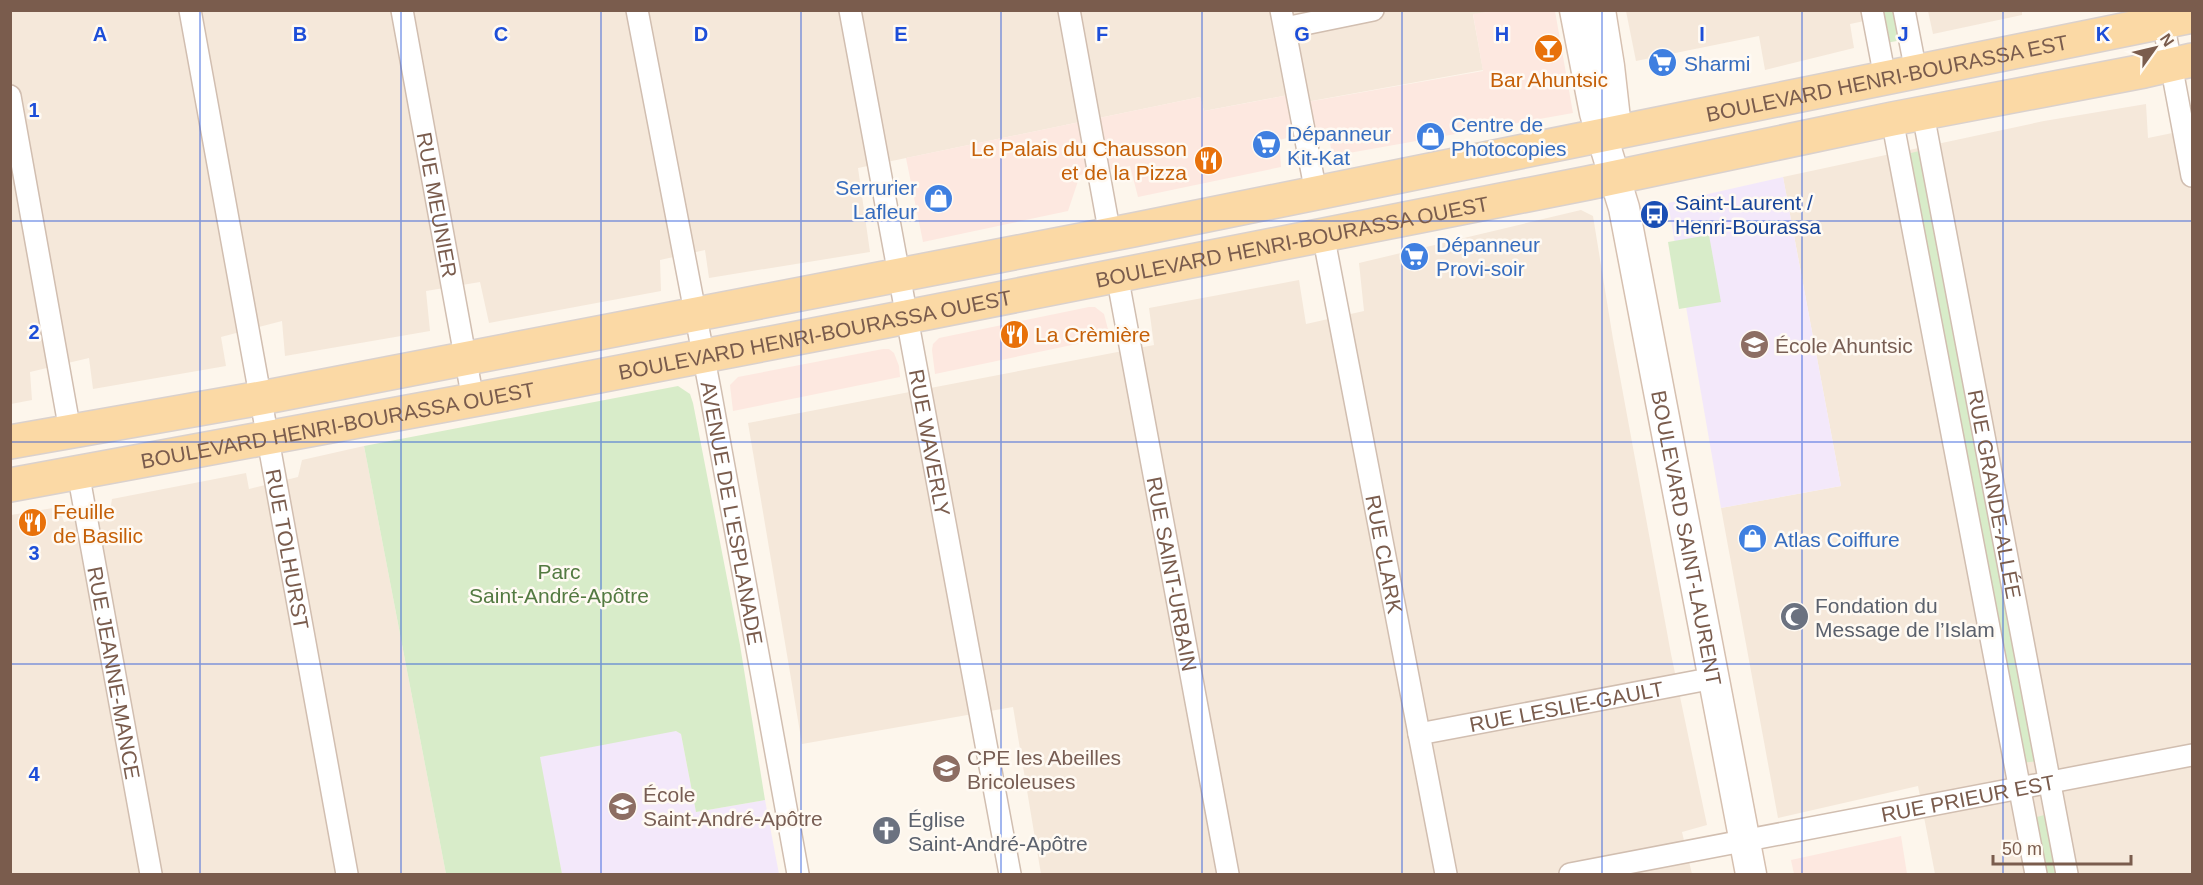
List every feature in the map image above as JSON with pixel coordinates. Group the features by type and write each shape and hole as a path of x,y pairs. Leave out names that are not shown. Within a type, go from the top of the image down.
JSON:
{"main road":[{"name":"BOULEVARD SAINT-LAURENT","path":"1575,10 1609,134 1750,874"},
{"name":"BOULEVARD SAINT-LAURENT","path":"1600,10 1609,66 1609,134"},
{"name":"BOULEVARD HENRI-BOURASSA EST","path":"1609,134 1900,75 2172,16"},
{"name":"BOULEVARD HENRI-BOURASSA EST","path":"1619,185 1908,117 2182,63"},
{"name":"BOULEVARD HENRI-BOURASSA OUEST","path":"10,442 261,398 695,315 1110,235 1609,134"},
{"name":"BOULEVARD HENRI-BOURASSA OUEST","path":"10,485 473,400 1323,234 1619,185"}],"street":[{"name":"RUE TOLHURST","path":"190,10 347,874"},
{"name":"RUE MEUNIER","path":"402,10 473,400"},
{"name":"AVENUE DE L'ESPLANADE","path":"637,10 798,874"},
{"name":"RUE WAVERLY","path":"850,10 1010,874"},
{"path":"1069,10 1110,235"},
{"path":"1317,193 1283,19 1373,10"},
{"path":"1872,10 1900,75"},
{"path":"1900,75 1904,10"},
{"path":"2172,16 2182,63 2193,176"},
{"path":"10,96 70,431"},
{"name":"RUE GRANDE-ALLÉE","path":"1908,117 2067,874"},
{"name":"RUE GRANDE-ALLÉE","path":"1908,117 2019,789 2036,874"},
{"name":"RUE CLARK","path":"1323,234 1446,874"},
{"name":"RUE SAINT-URBAIN","path":"1117,275 1228,874"},
{"name":"RUE JEANNE-MANCE","path":"78,472 151,874"},
{"name":"RUE LESLIE-GAULT","path":"1419,734 1714,678"},
{"name":"RUE PRIEUR EST","path":"1570,874 2193,755"}],"shaded area":[{"path":"11,11 1493,11 1473,15 1483,70 1306,102 1304,92 1204,111 1200,97 858,168 870,252 709,278 705,250 660,260 661,291 489,323 480,282 426,291 430,331 285,356 282,321 221,337 226,366 93,389 89,358 30,372 32,400 11,404"},
{"path":"1493,11 1555,11 1573,113 1332,156 1328,128 1279,140 1281,167 1138,197 1130,166 1080,175 1068,211 923,242 906,158 1200,97 1204,111 1305,92 1307,102 1483,71 1473,14"},
{"path":"1626,11 1913,11 1850,24 1854,48 1765,70 1759,36 1636,61"},
{"path":"1928,11 2022,11 2022,15 1933,34"},
{"path":"2146,104 2148,138 2192,129 2192,874 1935,874 1918,786 1778,818 1721,508 1841,486 1783,177 2044,121"},
{"name":"École Ahuntsic","path":"1783,177 1841,486 1721,508 1668,203"},
{"path":"1581,210 1593,216 1613,339 1671,654 1707,825 1682,832 1692,874 1041,874 1013,707 802,744 748,423 1154,345 1149,308 1299,280 1306,324 1364,311 1359,263"},
{"path":"1095,307 1104,314 1110,337 935,374 932,350 933,344 939,338"},
{"path":"889,349 894,353 900,377 733,411 730,385 738,377"},
{"path":"364,446 446,874 11,874 11,515 59,507 64,522 110,511 112,499 246,473 249,489 298,477 302,460"},
{"name":"École Saint-André-Apôtre","path":"672,731 681,734 696,812 765,800 779,874 562,874 539,757"},
{"path":"1901,836 1907,874 1794,874 1791,860"}],"green space":[{"path":"1880,11 1896,11 1902,40 1886,43"},
{"path":"1923,150 2038,761 2022,763 1907,154"},
{"path":"1709,235 1721,302 1679,309 1668,242"},
{"name":"Parc Saint-André-Apôtre","path":"678,386 690,394 693,403 740,645 765,800 696,812 681,734 676,731 540,757 562,874 446,874 364,446"},
{"path":"2048,814 2060,874 2044,874 2033,818"}],"place":[{"name":"Bar Ahuntsic","path":"1549,48"},
{"name":"Sharmi","path":"1663,63"},
{"name":"Centre de Photocopies","path":"1430,136"},
{"name":"Dépanneur Kit-Kat","path":"1266,145"},
{"name":"Le Palais du Chausson et de la Pizza","path":"1208,160"},
{"name":"Serrurier Lafleur","path":"938,199"},
{"name":"Saint-Laurent / Henri-Bourassa","path":"1654,214"},
{"name":"Dépanneur Provi-soir","path":"1415,256"},
{"name":"La Crèmière","path":"1014,334"},
{"name":"École Ahuntsic","path":"1754,345"},
{"name":"Feuille de Basilic","path":"32,523"},
{"name":"Atlas Coiffure","path":"1753,539"},
{"name":"Fondation du Message de l’Islam","path":"1794,617"},
{"name":"CPE les Abeilles Bricoleuses","path":"946,769"},
{"name":"École Saint-André-Apôtre","path":"622,806"},
{"name":"Église Saint-André-Apôtre","path":"887,831"}]}
